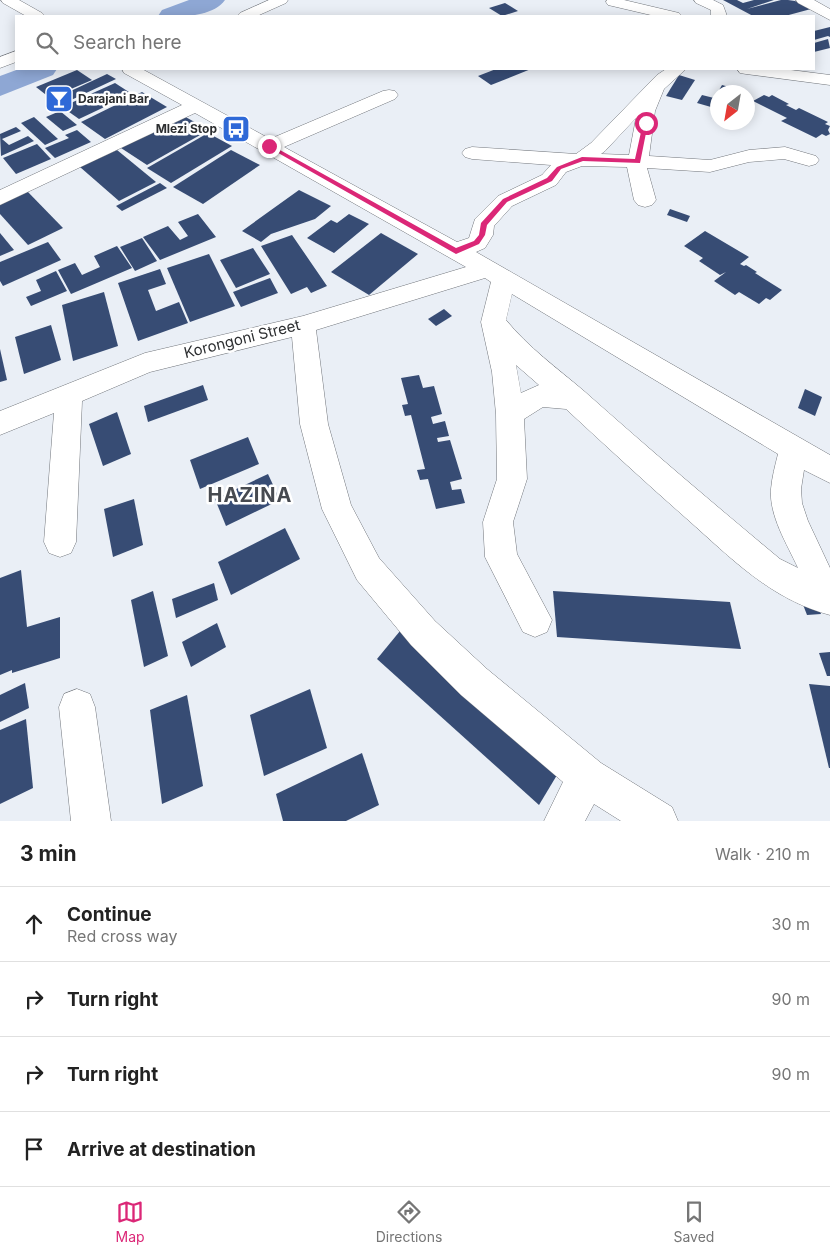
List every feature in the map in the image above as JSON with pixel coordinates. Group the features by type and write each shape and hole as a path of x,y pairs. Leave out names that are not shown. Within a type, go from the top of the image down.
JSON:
{"street":[{"path":"14,3 38,0"},
{"path":"247,15 281,0"},
{"path":"701,0 718,8 718,15"},
{"path":"803,0 830,15"},
{"path":"613,2 670,15"},
{"path":"14,3 35,15"},
{"path":"0,63 15,56"},
{"path":"133,70 197,104 456,251 830,470"},
{"path":"645,200 637,167 646,111 662,79 676,70"},
{"path":"754,70 830,80"},
{"path":"456,251 477,242 482,235 483,224 505,201 549,180 559,168 582,159 615,131 632,110 656,88"},
{"path":"269,146 389,95"},
{"path":"0,198 197,104"},
{"path":"472,153 710,166 749,156 785,152 809,160"},
{"path":"496,274 493,322 505,372 510,414 512,479 498,522 501,557 534,620"},
{"name":"Korongoni Street","path":"0,423 145,363 303,325 496,274"},
{"path":"493,322 514,348 573,398 631,452 769,570 822,596"},
{"path":"303,325 316,433 337,509 368,569 423,634 474,682 588,777 658,821"},
{"path":"60,542 69,394"},
{"path":"510,414 539,396 573,398"},
{"path":"794,448 787,484 787,502 802,544 816,571 822,596"},
{"path":"77,707 91,821"},
{"path":"564,821 588,777"}],"building":[{"path":"723,0 737,0 743,3 754,0 774,0 747,9 781,0 788,0 795,1 811,9 789,15 751,15"},
{"path":"505,3 518,11 500,15 489,8"},
{"path":"830,27 830,37 815,40 815,31"},
{"path":"828,39 830,48 815,52 815,43"},
{"path":"77,70 92,80 50,98 36,87"},
{"path":"493,70 528,70 491,85 478,76"},
{"path":"107,74 116,79 69,101 60,96"},
{"path":"679,75 695,80 682,100 666,96"},
{"path":"115,83 132,94 79,119 62,107"},
{"path":"142,92 167,107 105,139 81,122"},
{"path":"702,95 710,97 710,107 697,103"},
{"path":"764,95 769,97 772,95 796,110 799,108 828,122 825,124 830,126 828,130 830,134 826,136 822,134 816,138 781,121 787,118 755,102 755,100"},
{"path":"60,111 77,125 63,131 46,117"},
{"path":"182,115 209,130 147,165 121,148"},
{"path":"34,117 58,139 45,145 21,123"},
{"path":"16,127 21,131 2,139 9,145 28,136 34,141 1,156 0,134"},
{"path":"77,130 91,142 55,158 45,148 69,138 65,135"},
{"path":"208,133 232,146 171,183 147,168"},
{"path":"37,144 51,159 16,174 3,158"},
{"path":"117,150 156,182 119,201 80,167"},
{"path":"231,150 260,165 203,204 173,187"},
{"path":"160,183 167,188 122,211 116,206"},
{"path":"299,190 331,206 315,219 271,234 261,242 242,231"},
{"path":"27,191 63,228 28,245 0,214 0,203"},
{"path":"670,209 690,216 687,222 667,215"},
{"path":"198,214 216,237 160,260 143,237 168,226 180,240 188,236 178,222"},
{"path":"349,214 369,224 334,253 307,238 331,220 337,223"},
{"path":"705,231 749,257 740,264 746,265 782,290 770,300 766,298 759,304 739,292 735,295 714,281 726,272 720,275 699,261 703,258 684,246"},
{"path":"0,233 14,250 0,256"},
{"path":"381,233 418,254 369,295 331,272"},
{"path":"292,235 327,286 311,293 307,287 291,294 261,246"},
{"path":"142,238 157,261 135,271 120,247"},
{"path":"48,242 61,260 3,286 0,281 0,262"},
{"path":"117,246 132,268 71,294 58,270 75,263 82,275 100,267 94,256"},
{"path":"253,248 270,274 236,288 220,260"},
{"path":"209,254 235,306 190,322 167,268"},
{"path":"160,269 166,284 148,290 156,311 179,302 188,323 138,341 118,283"},
{"path":"56,271 67,291 31,306 26,297 41,291 36,280"},
{"path":"270,278 278,293 241,307 233,292"},
{"path":"104,292 118,346 73,361 62,305"},
{"path":"444,309 452,316 436,326 428,319"},
{"path":"51,325 61,360 24,374 15,337"},
{"path":"0,349 7,380 0,382"},
{"path":"419,375 423,388 434,386 442,414 431,417 433,424 445,421 449,436 437,438 438,442 450,440 462,479 450,482 452,490 461,489 465,503 436,509 428,479 420,480 417,470 425,469 411,415 405,416 402,405 408,404 401,378"},
{"path":"203,385 208,400 148,422 144,406"},
{"path":"805,389 822,397 815,416 798,408"},
{"path":"117,412 131,454 103,466 89,424"},
{"path":"248,437 259,464 200,489 190,460"},
{"path":"268,474 280,500 226,526 215,499"},
{"path":"134,499 143,545 113,557 104,509"},
{"path":"285,528 300,559 231,595 218,562"},
{"path":"21,570 27,627 60,617 60,658 12,673 12,670 0,675 0,578"},
{"path":"214,583 218,600 176,618 172,599"},
{"path":"153,591 168,656 144,667 131,600"},
{"path":"553,591 730,602 741,649 557,637"},
{"path":"802,602 817,602 821,614 807,615"},
{"path":"217,623 226,647 191,667 182,642"},
{"path":"400,631 560,770 539,805 377,659"},
{"path":"830,652 830,676 827,676 819,653"},
{"path":"25,683 29,708 0,722 0,695"},
{"path":"809,684 830,686 830,768 829,768"},
{"path":"310,689 327,748 264,776 250,715"},
{"path":"187,695 203,786 162,804 150,710"},
{"path":"26,719 33,788 0,804 0,730"},
{"path":"362,753 379,805 346,821 283,821 276,794"}],"waterway":[{"path":"174,15 212,0"},
{"path":"0,87 41,70"}],"place":[{"name":"Darajani Bar","path":"59,99"},
{"name":"Mlezi Stop","path":"236,129"}],"district":[{"name":"HAZINA","path":"250,495"}],"route":[{"path":"269,146 456,251 477,242 482,235 483,224 505,201 520,192 549,180 559,168 582,159 638,161 646,123"}]}
